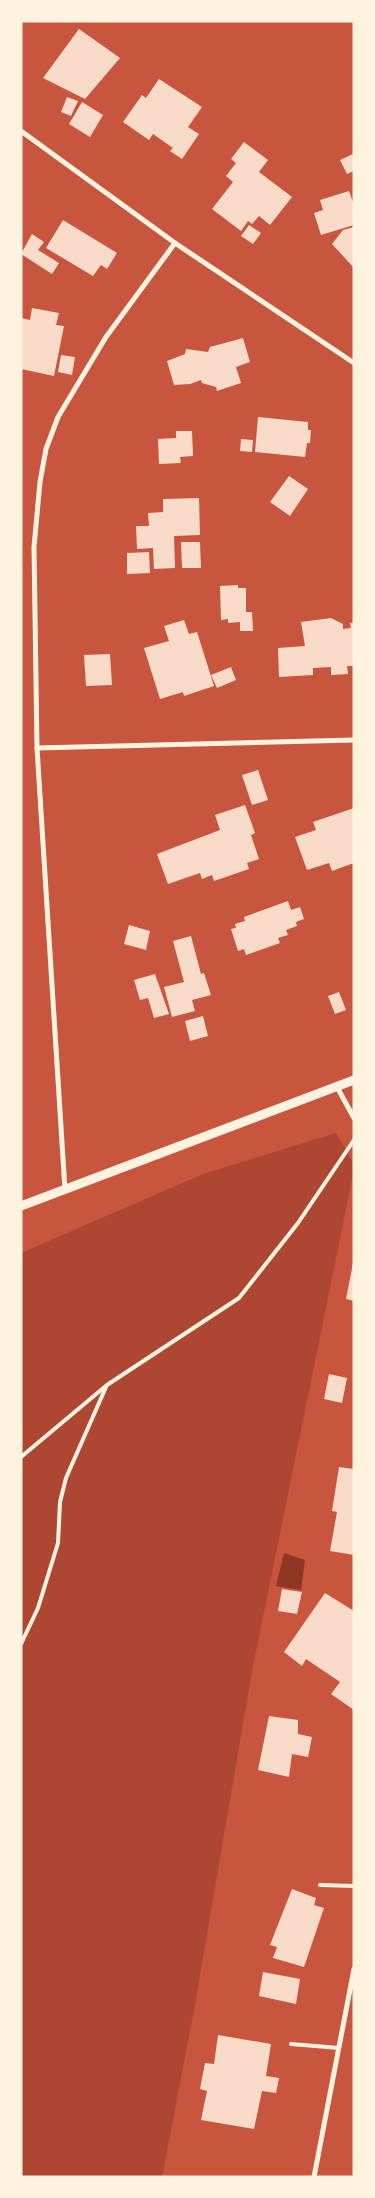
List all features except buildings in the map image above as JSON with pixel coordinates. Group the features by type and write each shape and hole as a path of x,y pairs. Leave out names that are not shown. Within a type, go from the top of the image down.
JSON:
{"street":[{"path":"21,131 175,243 354,363"},
{"path":"65,1190 36,748 34,547 40,482 46,449 58,417 106,337 175,243"},
{"path":"36,748 354,740"},
{"path":"21,1206 354,1080"},
{"path":"336,1087 354,1118"},
{"path":"314,2177 354,1969"}],"lane":[{"path":"21,1457 107,1385 239,1298 298,1223 354,1140"},
{"path":"21,1643 38,1608 58,1543 60,1502 66,1478 107,1385"},
{"path":"320,1885 354,1886"},
{"path":"291,2044 339,2048"}],"shaded area":[{"path":"336,1133 354,1164 354,1170 252,1671 195,2005 162,2177 21,2177 21,1253 203,1174"},
{"path":"284,1553 305,1560 301,1590 276,1586"}]}
